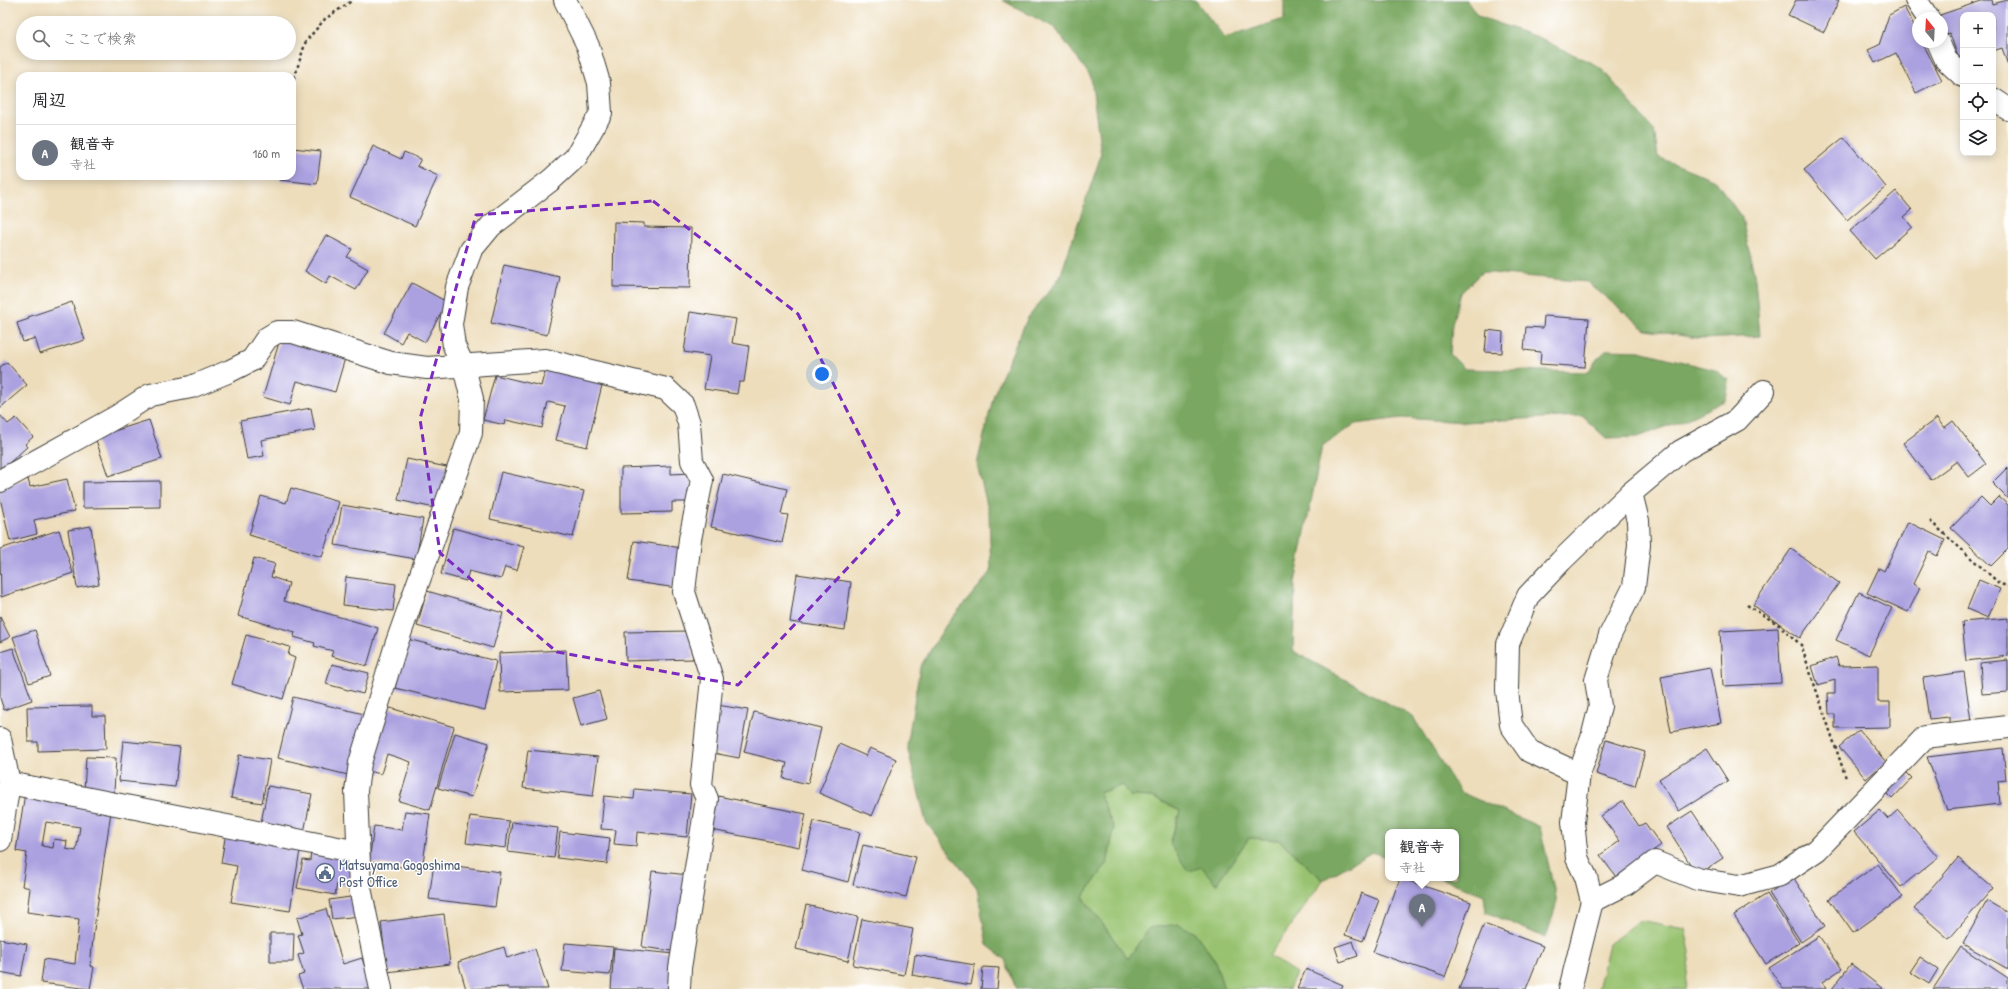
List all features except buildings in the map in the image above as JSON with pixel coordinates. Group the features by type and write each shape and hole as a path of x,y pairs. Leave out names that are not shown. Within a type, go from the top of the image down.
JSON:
{"street":[{"path":"381,989 360,888 356,791 360,764 396,645 471,433 472,399 464,367 454,346 451,324 457,287 471,250 491,226 550,180 576,157 601,113 599,83 588,46 565,0"},
{"path":"1916,0 1924,12"},
{"path":"1941,48 1946,60 1960,73"},
{"path":"1996,101 2008,109"},
{"path":"0,481 116,417 150,396 191,387 252,360 267,338 277,332 293,332 391,363 427,368 464,367 545,360 666,389 682,404 689,423 692,461 702,480 690,539 684,592 712,679 701,785 707,799 680,968 679,989"},
{"path":"1579,774 1530,751 1511,725 1507,690 1508,644 1528,596 1561,561 1631,493 1681,451 1737,420 1764,391"},
{"path":"1570,989 1592,901 1586,877 1577,858 1573,822 1579,774 1592,738 1600,706 1596,680 1610,634 1634,587 1640,545 1638,521 1631,493"},
{"path":"1592,901 1626,884 1655,862 1697,879 1739,886 1780,875 1817,850 1924,737 2008,727"},
{"path":"0,739 9,783 0,840"},
{"path":"9,783 358,852"}],"path":[{"path":"296,72 306,41 325,18 353,0"},
{"path":"1930,521 2000,584 2008,586"},
{"path":"1747,605 1779,626 1801,645 1856,808"}],"highlighted area":[{"path":"653,201 798,314 899,513 738,685 557,652 440,553 420,419 476,215"}],"green space":[{"path":"1002,0 1195,0 1225,38 1284,19 1284,0 1466,0 1478,16 1537,37 1600,67 1654,130 1658,157 1715,180 1742,218 1755,279 1760,336 1704,339 1646,330 1587,282 1482,272 1461,293 1452,324 1450,354 1465,369 1589,372 1596,360 1607,350 1640,351 1715,370 1729,380 1726,400 1687,419 1638,437 1606,438 1582,416 1464,422 1402,418 1355,424 1322,446 1295,583 1293,651 1413,717 1460,792 1540,827 1557,902 1546,938 1486,912 1484,895 1448,881 1459,881 1459,829 1385,829 1385,857 1372,852 1323,880 1279,840 1249,838 1216,884 1202,867 1188,871 1170,844 1180,811 1152,797 1129,796 1123,785 1099,793 1114,828 1107,864 1083,897 1128,959 1149,928 1179,924 1195,933 1214,959 1224,989 1016,989 1005,959 987,945 977,888 926,822 907,746 920,667 946,625 991,572 989,513 977,464 994,394 1027,319 1060,277 1101,155 1091,77 1055,28"},
{"path":"1124,784 1129,796 1152,797 1180,811 1170,844 1202,867 1216,884 1249,838 1279,840 1323,880 1269,956 1296,973 1289,989 1224,989 1214,959 1195,933 1149,928 1128,959 1083,897 1107,864 1114,829 1099,793"},
{"path":"1640,920 1685,929 1690,952 1685,989 1598,989 1609,944"}],"place":[{"name":"Matsuyama Gogoshima Post Office","path":"325,873"},
{"name":"観音寺","path":"1422,927"}]}
